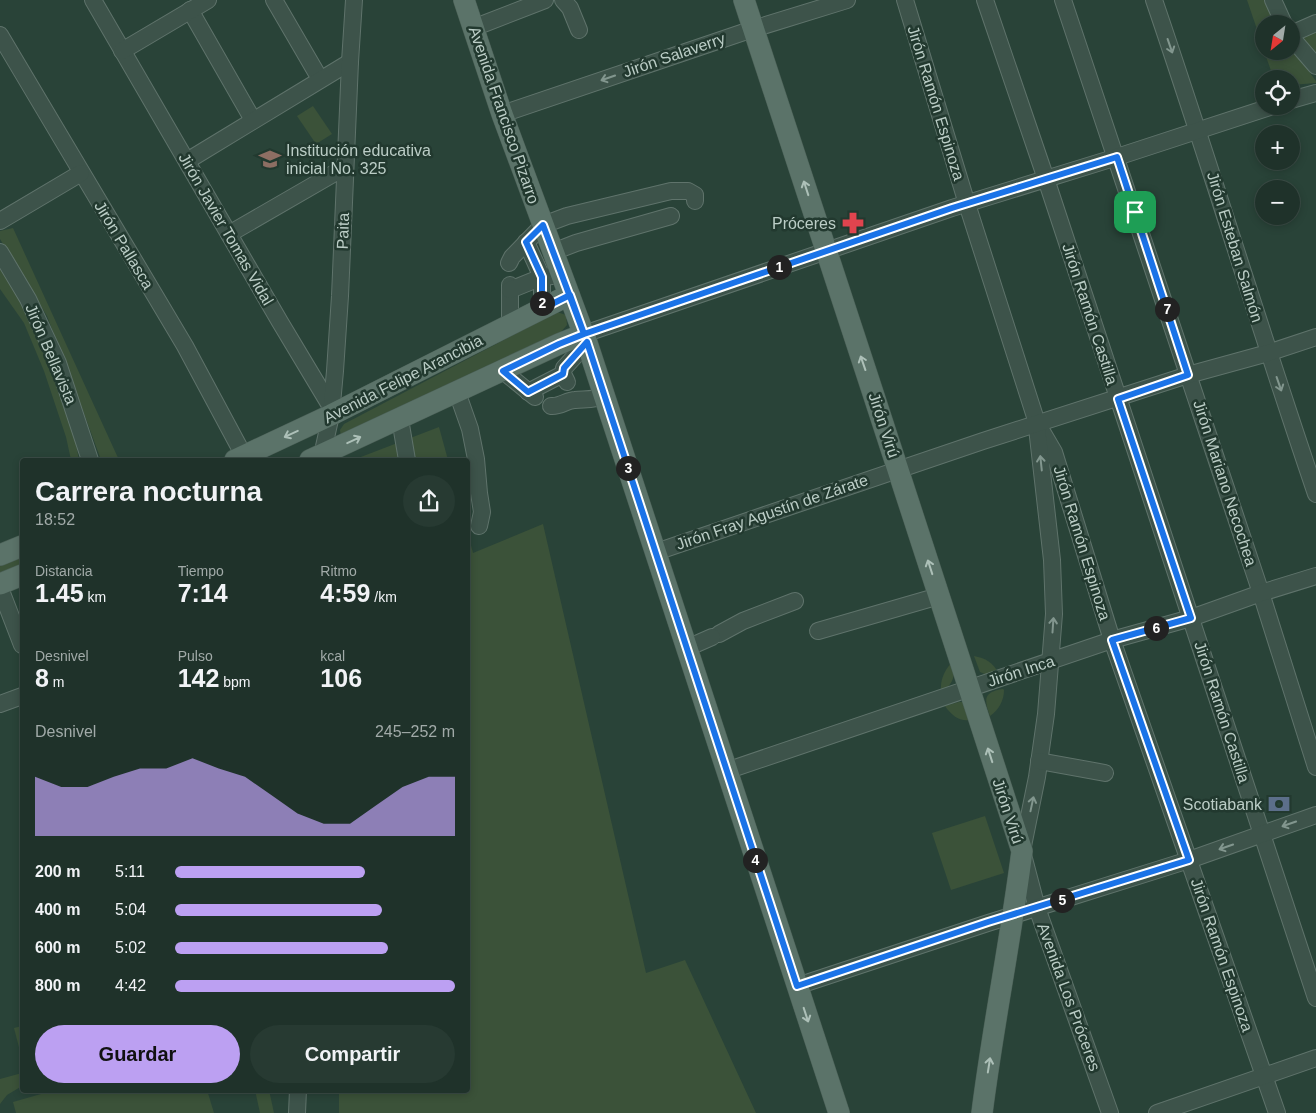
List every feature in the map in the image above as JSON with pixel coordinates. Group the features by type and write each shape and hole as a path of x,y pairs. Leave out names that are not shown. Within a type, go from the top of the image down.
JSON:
{"main road":[{"name":"Jirón Virú","path":"744,0 1022,851"},
{"name":"Avenida Francisco Pizarro","path":"466,1 502,114 553,252 558,282 585,338 839,1113"},
{"name":"Avenida Felipe Arancibia","path":"239,458 331,411 542,309 558,282"},
{"name":"Avenida Felipe Arancibia","path":"317,458 559,344 585,338"},
{"path":"0,554 20,547"},
{"path":"0,584 20,576"},
{"path":"982,1113 1014,915 1022,851"}],"street":[{"name":"Jirón Javier Tomas Vidal","path":"93,0 331,411"},
{"path":"122,51 208,0"},
{"path":"274,0 320,79"},
{"name":"Paita","path":"317,458 331,411 340,296 354,0"},
{"path":"474,28 545,0"},
{"path":"563,0 570,8 580,30"},
{"name":"Jirón Salaverry","path":"502,114 753,29 847,0"},
{"name":"Jirón Ramón Espinoza","path":"905,0 967,204 1037,423 1054,452 1112,640 1277,1113"},
{"name":"Jirón Ramón Castilla","path":"985,0 1046,179 1316,998"},
{"name":"Jirón Mariano Necochea","path":"1063,0 1261,593 1316,767"},
{"name":"Jirón Esteban Salmón","path":"1154,0 1199,131 1268,353 1316,494"},
{"path":"1273,0 1280,15"},
{"path":"190,10 253,120"},
{"path":"1300,32 1316,24"},
{"name":"Jirón Pallasca","path":"0,35 80,173 185,346 239,458"},
{"path":"1300,47 1316,66"},
{"path":"187,161 350,62"},
{"path":"1300,97 1316,93"},
{"path":"604,396 581,401 570,387 564,368 585,338 826,251 1255,112"},
{"path":"229,234 345,167"},
{"path":"0,221 80,173"},
{"path":"509,263 512,257 543,225 567,216 671,191 688,191 694,195 696,201"},
{"path":"553,252 576,243 671,216"},
{"path":"526,242 558,282"},
{"name":"Jirón Bellavista","path":"0,252 28,298 58,363 89,458"},
{"path":"510,325 510,287 558,282"},
{"path":"542,309 558,282"},
{"name":"Jirón Fray Agustín de Zárate","path":"656,552 1037,423 1316,337"},
{"path":"503,371 531,395 570,387"},
{"path":"550,406 556,406 570,387"},
{"path":"457,392 470,429 476,459 478,493 482,512 478,526"},
{"path":"400,419 407,458"},
{"path":"1022,851 1046,714 1054,614 1037,423"},
{"name":"Jirón Inca","path":"726,771 1112,640 1191,618 1316,576"},
{"path":"0,588 20,640"},
{"path":"818,631 939,596"},
{"path":"687,648 743,621 795,601"},
{"path":"0,704 20,697"},
{"path":"1039,761 1105,773"},
{"path":"797,986 988,922 1189,860 1316,815"},
{"name":"Avenida Los Próceres","path":"1022,851 1037,908 1110,1113"},
{"path":"1157,1113 1316,1058"},
{"path":"297,1113 298,1093"}],"green space":[{"path":"1247,0 1267,0 1274,15 1255,15 1255,24"},
{"path":"1316,28 1316,53 1300,36"},
{"path":"1300,59 1316,83 1300,84 1300,70 1271,70 1267,60"},
{"path":"313,106 332,134 316,144 297,116"},
{"path":"13,228 118,458 100,458 47,316 0,239 0,231"},
{"path":"0,265 10,278 57,370 73,428 79,458 71,458 66,437 44,371 24,323 0,289"},
{"path":"557,312 566,315 567,325 560,333 341,438 340,430 344,424"},
{"path":"439,427 447,458 358,458"},
{"path":"543,524 646,973 685,960 756,1113 339,1113 339,1093 470,1093 470,542 473,553"},
{"path":"20,557 20,569 0,576 0,565"},
{"path":"974,656 989,661 998,673 987,675 980,672"},
{"path":"952,662 953,680 941,692 943,676"},
{"path":"1003,689 1002,701 996,711 990,716 986,701 987,697 996,690"},
{"path":"963,702 970,720 956,717 945,706"},
{"path":"985,816 1004,873 951,890 932,833"},
{"path":"20,1026 20,1051 14,1028"},
{"path":"20,1074 20,1087 7,1095 0,1104 0,1079"},
{"path":"44,1093 208,1093 214,1113 16,1113 13,1102"},
{"path":"256,1093 270,1093 274,1113 260,1113"}],"place":[{"name":"Institución educativa inicial No. 325","path":"270,159"},
{"name":"Próceres","path":"853,223"},
{"name":"Scotiabank","path":"1279,804"}],"route":[{"path":"1135,212 1117,157 952,208 584,334 563,276 543,225 526,242 542,277 542,309 570,295 584,334 503,371 528,392 563,374 564,368 587,342 797,986 988,922 1189,860 1112,640 1191,618 1118,399 1188,375 1135,212"}]}
